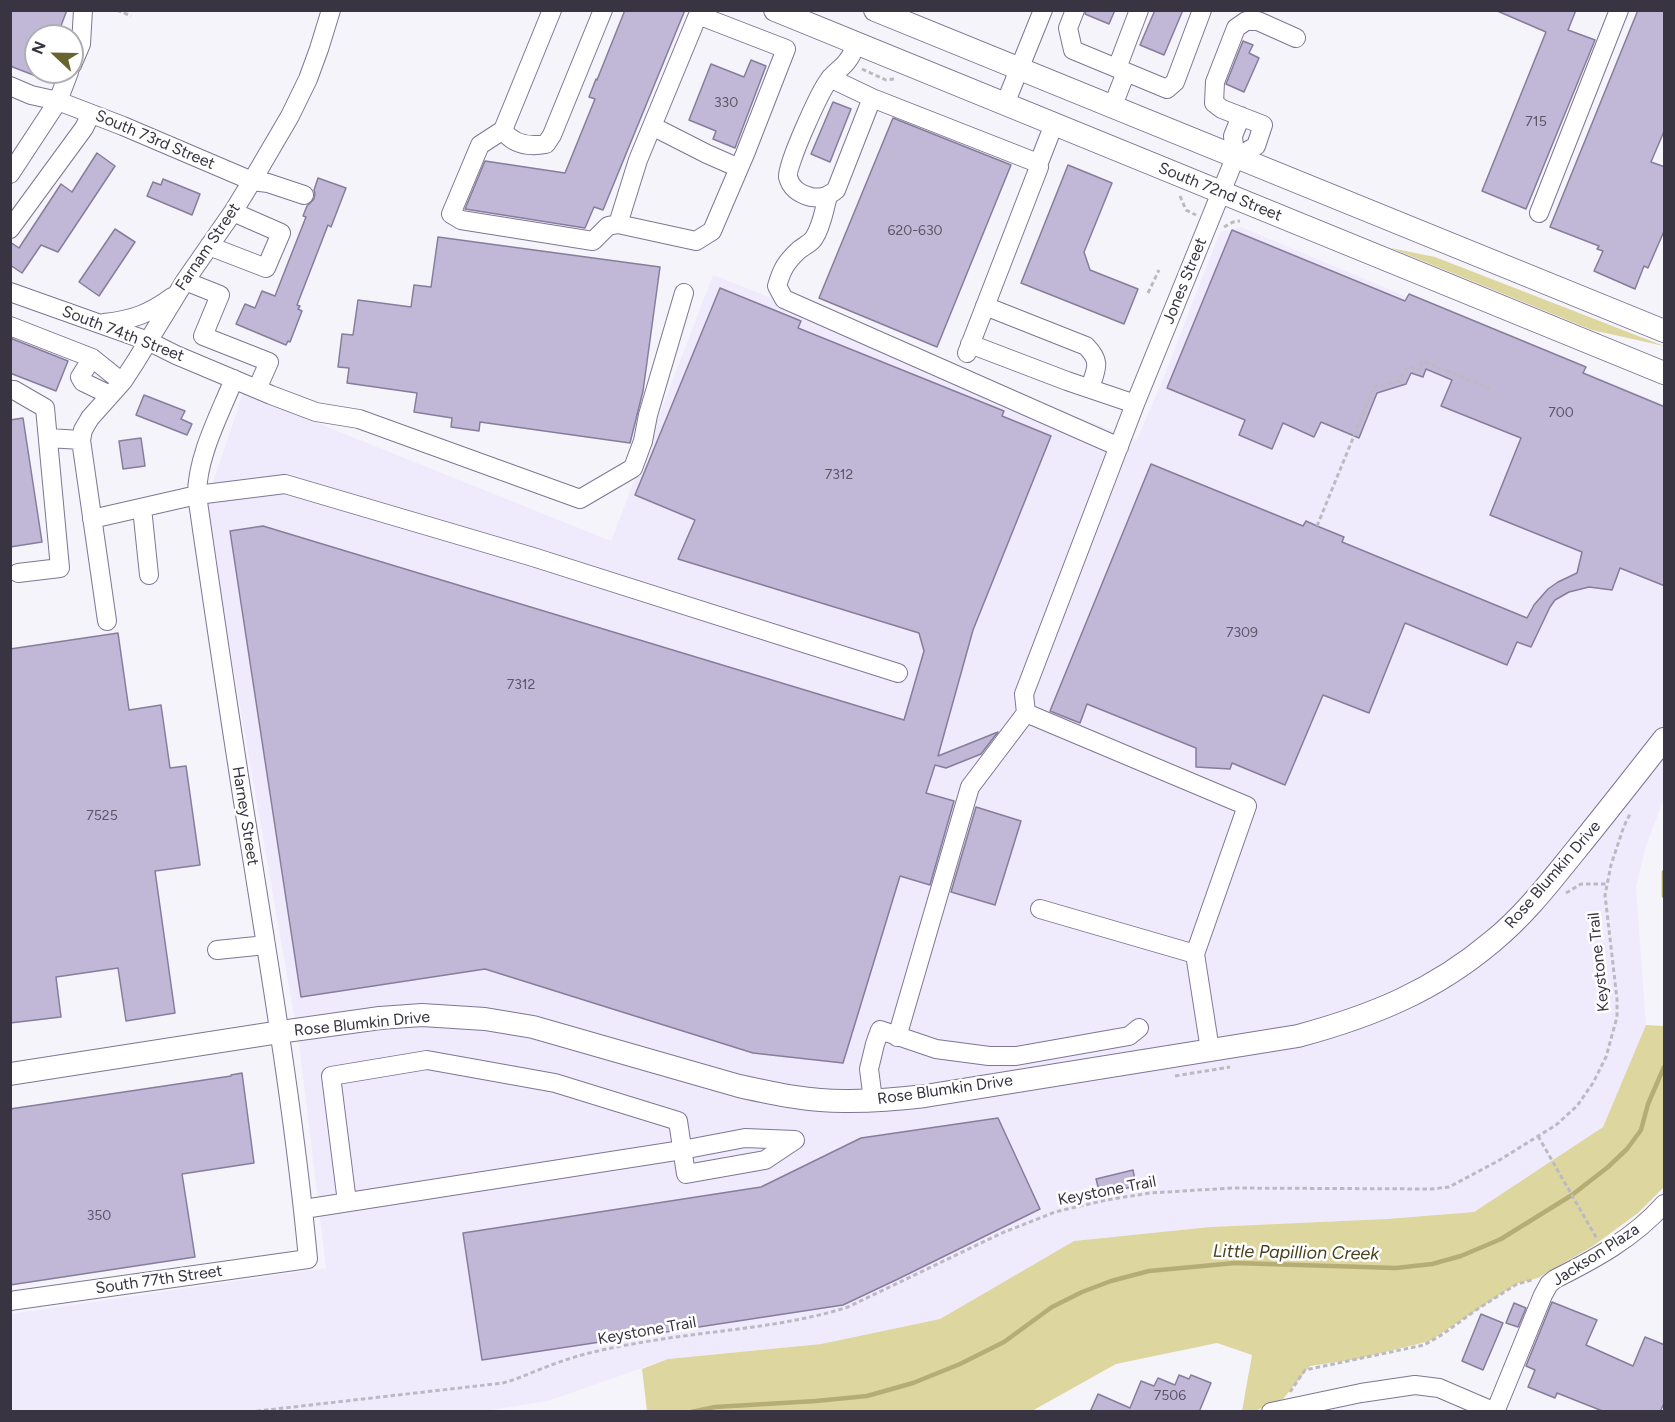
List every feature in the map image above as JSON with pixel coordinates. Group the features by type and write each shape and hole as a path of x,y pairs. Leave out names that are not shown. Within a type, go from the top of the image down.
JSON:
{"main road":[{"name":"South 72nd Street","path":"775,10 1665,373"},
{"path":"875,10 1665,331"},
{"name":"Rose Blumkin Drive","path":"10,1074 280,1032 380,1018 422,1016 484,1018 553,1032 739,1086 769,1092 831,1100 897,1100 1298,1036 1353,1021 1401,1001 1425,988 1495,940 1543,892 1665,739"}],"street":[{"name":"Farnam Street","path":"81,440 83,430 90,418 116,389 148,341 182,286 233,212 290,116 306,83 331,10"},
{"path":"552,10 503,130 480,145 451,214 461,220 593,241 608,226 618,224 696,242 712,231 786,49 699,13 638,160 618,224"},
{"path":"503,130 508,139 531,146 546,144 552,135 603,10"},
{"path":"1005,104 1043,10"},
{"path":"1075,10 1068,28 1073,50 1167,89 1175,82 1202,10"},
{"path":"1112,108 1139,10"},
{"path":"1539,213 1619,10"},
{"path":"1240,116 1233,136 1235,158 1256,146 1263,125 1240,116 1222,109 1214,103 1215,82 1236,28 1246,21 1258,21 1296,38"},
{"path":"856,44 848,61 830,78 821,92 805,127 788,175 792,188 803,195 817,198 828,196 836,190 872,98"},
{"path":"830,78 872,98 1038,165"},
{"path":"35,193 10,175 58,101 64,84"},
{"name":"South 73rd Street","path":"10,86 31,95 58,101 252,181 268,183 304,195"},
{"path":"10,229 84,128 91,114"},
{"path":"1053,124 1038,165 1040,167 968,349 1135,404"},
{"path":"652,126 739,168"},
{"name":"Jones Street","path":"1026,713 1024,694 1135,404 1235,158"},
{"path":"828,196 813,240 786,263 780,275 777,286 784,299 1119,447"},
{"path":"209,246 266,268 281,233 233,212"},
{"path":"99,323 131,319 142,315 153,310 182,286 220,295 203,336 269,362 257,389"},
{"name":"South 74th Street","path":"10,292 148,341 176,355 315,412 359,419 580,500 633,468 643,441 648,415 684,293"},
{"path":"985,306 1086,346 1098,364 1090,388"},
{"path":"10,326 92,358 116,389"},
{"path":"92,358 80,377 83,382 116,389"},
{"name":"Harney Street","path":"234,379 201,460 197,495 280,1032 304,1209 308,1259"},
{"path":"10,390 14,390 45,408 60,568 18,573"},
{"path":"48,438 81,440 107,621"},
{"path":"92,519 197,495 285,484 533,557 898,673"},
{"path":"142,508 148,575"},
{"path":"873,1100 869,1070 874,1044 888,1033 970,787 1026,713 1247,806 1195,954 1210,1050"},
{"path":"1040,909 1195,954"},
{"path":"217,950 266,945"},
{"path":"888,1033 936,1049 989,1056 1016,1056 1129,1036 1139,1028"},
{"path":"304,1209 682,1150 745,1138 795,1140 765,1160 686,1174 682,1150 678,1121 555,1083 427,1060 331,1076 347,1202"},
{"name":"Jackson Plaza","path":"1495,1412 1549,1284 1601,1255 1632,1234 1665,1204"},
{"name":"South 77th Street","path":"10,1301 308,1259"},
{"path":"1276,1410 1360,1393 1415,1386 1438,1388 1495,1412"}],"path":[{"path":"117,10 131,16"},
{"path":"1149,294 1159,270"},
{"path":"1317,526 1374,387 1399,381 1408,366 1419,370 1422,361 1490,388"},
{"name":"Keystone Trail","path":"249,1412 503,1383 554,1364 600,1351 664,1339 822,1316 848,1307 1002,1233 1055,1212 1106,1200 1150,1193 1232,1188 1432,1189 1449,1187 1498,1161 1556,1125 1577,1106 1593,1083 1606,1057 1617,1017 1617,999 1605,895 1611,865 1624,826 1632,811"},
{"path":"1538,1136 1596,1236 1597,1240 1593,1246"},
{"path":"1276,1410 1305,1370 1424,1345 1516,1284 1538,1278"}],"shaded area":[{"path":"1241,227 1664,405 1664,798 1645,849 1636,887 1646,1025 1603,1127 1474,1212 1387,1219 1210,1227 1074,1241 940,1319 821,1344 668,1359 548,1401 484,1411 11,1411 10,1314 326,1268 299,1044 205,506 243,393 611,541 713,275 1137,440 1220,232"},
{"path":"1391,248 1435,257 1664,346 1592,330"},
{"path":"1646,1025 1664,1026 1664,1187 1638,1213 1593,1246 1538,1278 1516,1284 1430,1341 1357,1359 1310,1366 1283,1399 1255,1411 1242,1411 1252,1355 1217,1343 1116,1364 1030,1412 647,1411 642,1369 668,1359 821,1344 940,1319 1074,1241 1210,1227 1387,1219 1474,1212 1603,1127"}],"building":[{"path":"10,10 67,10 62,24 24,24 24,71 10,66"},
{"path":"625,10 685,10 603,210 594,207 585,228 465,209 485,161 565,173 595,99 589,97"},
{"path":"1086,10 1115,10 1109,24 1085,14"},
{"path":"1155,10 1183,10 1164,55 1140,45"},
{"path":"1495,10 1576,10 1568,30 1595,40 1526,209 1482,191 1546,32"},
{"path":"1638,10 1665,10 1665,129 1651,162 1665,167 1665,229 1648,268 1644,266 1635,289 1594,271 1603,251 1597,249 1599,246 1550,227"},
{"path":"1243,41 1253,45 1249,53 1259,58 1244,92 1226,84"},
{"path":"751,60 766,66 735,148 713,139 716,131 689,120 711,64 744,77"},
{"path":"833,102 851,109 830,162 811,154"},
{"path":"893,118 1011,165 937,347 819,298"},
{"path":"97,153 115,166 58,252 41,245 22,273 10,265 10,242 19,248 61,184 72,192"},
{"path":"1068,165 1112,183 1084,252 1090,270 1138,289 1124,324 1021,283"},
{"path":"318,178 346,188 331,227 328,225 297,305 302,311 290,342 288,341 286,345 236,324 245,304 255,308 262,291 275,296 306,217 303,216 307,206 314,199"},
{"path":"163,179 200,194 192,215 147,196 153,182 161,185"},
{"path":"115,229 135,242 99,296 79,282"},
{"path":"1232,230 1405,301 1409,294 1586,367 1583,373 1665,407 1665,586 1620,568 1612,590 1589,587 1569,592 1555,600 1550,607 1531,647 1517,642 1507,665 1405,623 1369,713 1323,695 1285,785 1232,763 1230,769 1196,767 1196,748 1087,704 1080,723 1050,711 1151,464 1303,526 1306,521 1344,537 1342,542 1527,618 1534,605 1548,589 1577,573 1582,552 1490,515 1521,438 1441,406 1452,380 1426,369 1423,377 1411,373 1406,384 1377,393 1359,438 1321,422 1314,437 1283,423 1272,449 1239,435 1245,420 1167,388"},
{"path":"438,237 660,267 643,391 630,443 480,422 479,431 451,427 452,418 414,412 417,393 347,383 349,368 338,367 342,334 353,335 358,300 411,307 414,285 431,287"},
{"path":"720,288 801,321 798,328 1004,411 1002,416 1051,436 973,630 938,756 998,732 981,754 946,768 935,765 926,793 954,801 930,885 900,876 843,1063 753,1053 485,969 301,997 230,531 263,526 904,720 924,651 919,633 678,559 695,520 635,495"},
{"path":"10,338 68,361 56,391 10,373"},
{"path":"144,395 185,411 181,419 192,424 187,435 136,415"},
{"path":"23,418 42,542 10,547 10,420"},
{"path":"141,438 145,466 123,469 119,441"},
{"path":"118,633 129,710 161,705 170,768 186,766 200,865 155,871 175,1013 126,1021 118,968 56,977 61,1017 10,1023 10,649"},
{"path":"976,807 1021,821 995,905 951,892"},
{"path":"242,1073 254,1163 182,1174 195,1257 10,1285 10,1109"},
{"path":"998,1118 1040,1209 843,1305 482,1360 463,1233 761,1187 861,1138"},
{"path":"1133,1170 1136,1186 1100,1194 1096,1179"},
{"path":"1552,1302 1597,1320 1586,1345 1633,1366 1645,1337 1665,1345 1665,1401 1660,1412 1605,1412 1557,1393 1555,1398 1528,1387 1535,1370 1526,1366"},
{"path":"1514,1303 1526,1308 1518,1327 1506,1323"},
{"path":"1481,1314 1503,1323 1483,1370 1462,1361"},
{"path":"1179,1375 1189,1379 1191,1375 1211,1383 1199,1412 1090,1412 1098,1394 1130,1408 1141,1381 1154,1386 1158,1378 1175,1385"}],"waterway":[{"name":"Little Papillion Creek","path":"1664,872 1664,896"},
{"name":"Little Papillion Creek","path":"691,1412 715,1407 867,1396 913,1383 960,1364 1004,1342 1052,1307 1082,1292 1111,1281 1149,1271 1235,1263 1396,1268 1432,1264 1461,1256 1501,1239 1572,1195 1608,1167 1627,1149 1641,1130 1648,1104 1664,1067"}]}
